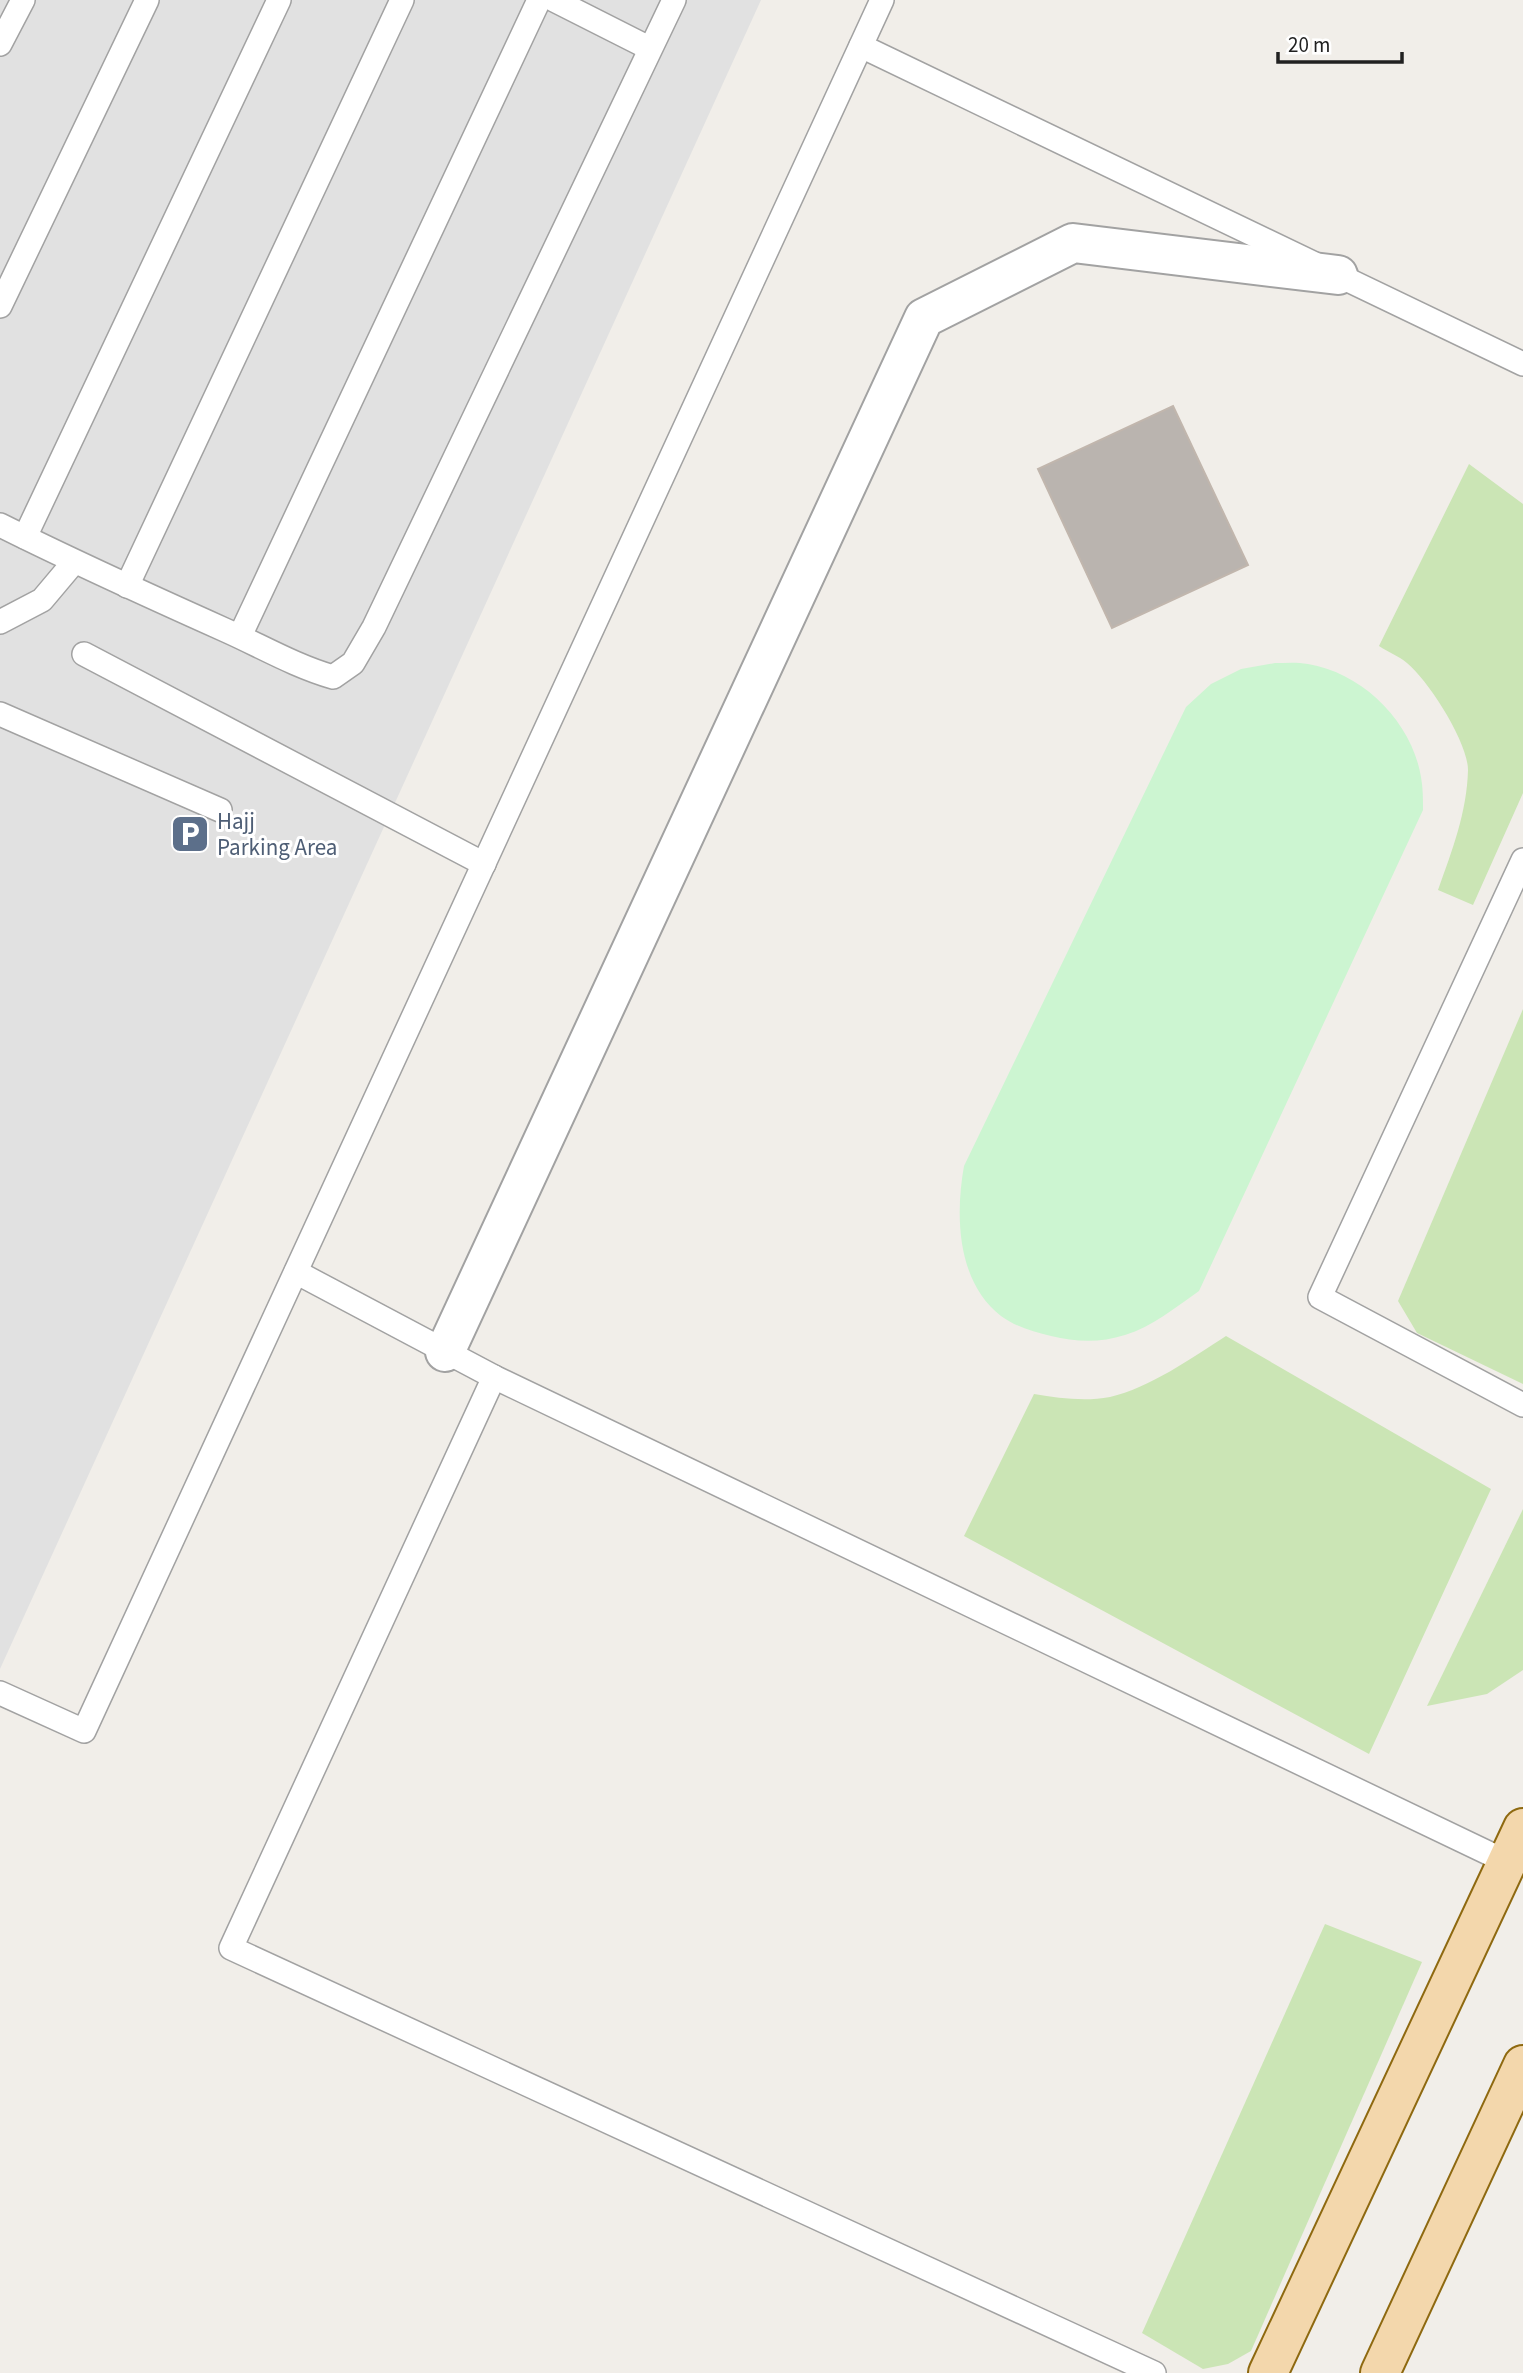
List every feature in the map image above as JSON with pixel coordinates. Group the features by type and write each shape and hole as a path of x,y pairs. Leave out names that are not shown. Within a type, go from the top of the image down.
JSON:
{"main road":[{"path":"1268,2373 1523,1828"},
{"path":"1380,2373 1523,2065"}],"street":[{"path":"445,1352 924,318 1073,243 1338,275"}],"lane":[{"path":"0,44 23,0"},
{"path":"0,306 147,0"},
{"path":"25,537 279,0"},
{"path":"127,586 402,0"},
{"path":"240,636 538,0"},
{"path":"554,0 649,48"},
{"path":"0,525 303,668 333,677 354,663 374,627 674,0"},
{"path":"0,1693 84,1731 883,0"},
{"path":"861,46 1523,364"},
{"path":"0,622 43,600 74,562"},
{"path":"85,654 484,864"},
{"path":"0,714 219,810"},
{"path":"1523,860 1320,1297 1523,1405"},
{"path":"296,1272 494,1377 1507,1862"},
{"path":"494,1377 231,1948 1154,2373"}],"green space":[{"path":"1469,464 1523,504 1523,793 1473,905 1438,890 1465,801 1468,770 1461,744 1436,697 1416,671 1379,646"},
{"path":"1275,663 1304,663 1328,669 1366,689 1382,703 1396,719 1416,757 1422,781 1423,810 1199,1291 1154,1322 1116,1338 1070,1340 1025,1329 1001,1316 986,1302 968,1267 960,1226 964,1166 1186,707 1211,684 1241,669"},
{"path":"1523,1009 1523,1384 1417,1333 1398,1301"},
{"path":"1226,1336 1491,1489 1369,1754 964,1536 1034,1394 1091,1399 1125,1393 1170,1371"},
{"path":"1523,1509 1523,1670 1487,1694 1427,1706"},
{"path":"1325,1924 1422,1962 1251,2351 1228,2364 1203,2369 1142,2333"}],"shaded area":[{"name":"Hajj Parking Area","path":"0,0 761,0 0,1669"}],"building":[{"path":"1173,406 1248,565 1112,628 1038,469"}],"place":[{"name":"Hajj Parking Area","path":"190,834"}]}
